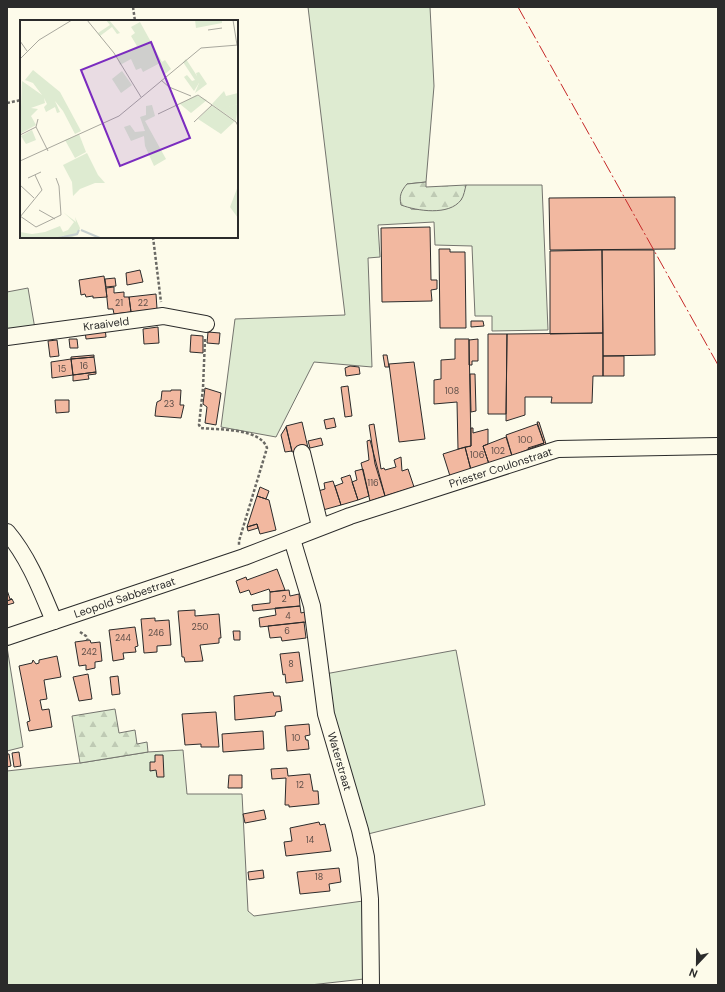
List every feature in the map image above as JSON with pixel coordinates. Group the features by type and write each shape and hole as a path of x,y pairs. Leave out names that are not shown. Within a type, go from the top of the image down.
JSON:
{"street":[{"name":"Kraaiveld","path":"7,337 163,316 206,324"},
{"name":"Priester Coulonstraat","path":"292,539 320,526 558,449 718,446"},
{"path":"302,453 320,526"},
{"path":"7,532 18,546 38,582 54,621"},
{"name":"Leopold Sabbestraat","path":"7,637 292,539"},
{"name":"Waterstraat","path":"292,539 312,606 326,714 360,830 366,857 370,899 371,985"}],"path":[{"path":"133,7 135,20"},
{"path":"7,103 20,100"},
{"path":"153,238 163,316"},
{"path":"206,324 203,388 199,425 201,428 254,434 263,440 267,448 238,541 242,557"},
{"path":"80,632 86,636 88,640"}],"green space":[{"path":"308,7 430,7 434,86 426,182 407,184 411,209 436,210 461,200 466,185 542,185 548,330 492,331 492,316 475,316 472,246 435,245 434,222 378,225 380,257 368,258 372,367 314,362 276,437 221,427 235,319 345,315"},
{"path":"426,182 426,187 466,185 464,195 456,205 441,210 432,211 415,209 401,205 401,194 407,184"},
{"path":"28,288 35,329 7,332 7,292"},
{"path":"7,647 23,747 7,751"},
{"path":"456,650 485,805 368,834 336,728 325,674"},
{"path":"115,709 119,733 135,730 137,744 147,742 148,752 80,763 72,716"},
{"path":"183,750 187,794 242,794 248,911 254,916 363,901 364,979 310,985 7,985 7,771 80,763 148,752"}],"building":[{"path":"675,197 675,249 550,250 549,198"},
{"path":"430,227 431,280 437,280 437,289 431,290 432,301 382,302 381,228"},
{"path":"439,249 450,249 450,252 465,252 466,328 440,328"},
{"path":"602,250 603,333 550,334 550,251"},
{"path":"602,250 654,250 655,355 603,356"},
{"path":"140,270 143,282 127,285 126,273"},
{"path":"104,276 107,297 93,298 93,296 86,297 85,294 81,295 79,280"},
{"path":"115,278 116,286 106,287 105,279"},
{"path":"114,287 114,293 124,292 124,297 129,297 131,312 114,314 113,309 108,309 106,288"},
{"path":"156,294 157,309 131,312 129,297"},
{"path":"471,321 483,321 484,326 471,327"},
{"path":"158,327 159,343 144,344 143,329"},
{"path":"105,328 106,337 86,339 85,331"},
{"path":"208,332 220,333 219,344 207,343"},
{"path":"603,333 603,376 593,376 592,403 551,403 552,397 525,397 525,415 506,421 507,334"},
{"path":"488,334 507,334 506,414 488,414"},
{"path":"191,335 203,336 203,353 190,352"},
{"path":"69,339 77,339 78,348 70,348"},
{"path":"455,339 469,339 471,446 458,449 457,402 434,404 434,380 441,379 441,360 455,359"},
{"path":"478,339 478,361 472,361 472,365 469,365 469,340"},
{"path":"57,340 59,356 50,357 48,341"},
{"path":"94,355 94,357 71,359 71,357"},
{"path":"383,355 387,355 389,367 385,367"},
{"path":"603,356 624,356 624,376 603,376"},
{"path":"94,357 96,372 73,375 71,359"},
{"path":"71,359 73,375 52,378 51,362"},
{"path":"414,362 425,439 399,442 389,364"},
{"path":"350,366 359,367 360,374 346,376 345,368"},
{"path":"96,372 96,374 88,375 89,379 73,381 73,375"},
{"path":"470,374 475,374 476,411 471,412"},
{"path":"348,386 352,416 345,417 341,387"},
{"path":"205,388 221,393 216,425 205,423 207,407 203,404"},
{"path":"181,390 180,405 184,405 181,418 155,416 157,402 161,400 162,391"},
{"path":"55,400 69,400 69,412 56,413"},
{"path":"334,418 336,427 326,429 324,420"},
{"path":"302,422 308,448 292,452 286,426"},
{"path":"537,422 539,422 546,444 529,450 528,448 544,443"},
{"path":"374,424 381,469 384,468 385,470 396,467 394,460 401,457 402,471 408,469 414,487 385,496 375,464 369,425"},
{"path":"537,424 544,443 512,456 506,435"},
{"path":"286,427 292,451 285,452 281,435"},
{"path":"471,428 473,428 473,433 488,429 488,444 483,446 489,464 471,470 465,447 471,446"},
{"path":"506,437 512,456 489,464 483,446"},
{"path":"321,438 323,445 310,448 308,441"},
{"path":"370,440 385,496 370,501 361,463 369,460 367,441"},
{"path":"465,447 471,470 450,476 443,454"},
{"path":"363,469 369,496 358,500 352,482 357,480 355,471"},
{"path":"350,475 358,500 341,505 335,486 343,483 341,478"},
{"path":"333,481 341,505 323,510 318,491 325,489 324,483"},
{"path":"260,487 269,491 266,499 257,496"},
{"path":"257,496 269,500 276,530 260,534 257,524 247,527"},
{"path":"257,524 258,528 248,531 247,527"},
{"path":"277,569 285,590 270,592 269,589 251,595 249,590 240,593 236,581 246,577 247,580"},
{"path":"7,590 10,599 12,599 7,601"},
{"path":"289,590 290,596 299,594 300,606 253,611 252,605 270,603 270,592"},
{"path":"12,599 14,603 7,605 7,601"},
{"path":"300,606 301,613 305,612 306,622 260,627 259,618 276,615 275,608"},
{"path":"195,610 195,616 219,614 221,638 219,638 219,643 200,645 203,661 185,662 184,657 182,657 178,611"},
{"path":"155,618 155,621 169,620 171,645 157,646 157,652 144,653 141,619"},
{"path":"304,622 306,638 282,641 281,637 270,638 268,626"},
{"path":"135,627 138,646 135,647 136,652 123,653 124,659 113,661 109,630"},
{"path":"233,631 240,631 240,640 234,640"},
{"path":"90,640 91,643 100,642 102,661 95,662 95,668 86,670 86,665 79,666 75,642"},
{"path":"299,652 303,681 286,683 285,674 283,675 280,654"},
{"path":"57,656 61,677 44,680 47,699 40,700 42,710 49,709 52,727 29,731 27,722 30,721 19,666 32,663 33,660 36,664 39,663 39,660"},
{"path":"88,674 92,699 79,701 73,677"},
{"path":"118,676 120,694 112,695 110,677"},
{"path":"273,692 274,696 280,696 282,711 276,712 275,716 235,720 234,696"},
{"path":"216,712 219,747 201,747 201,744 185,745 182,714"},
{"path":"309,724 310,735 305,736 306,740 308,740 309,749 287,751 285,726"},
{"path":"263,731 264,749 223,752 222,734"},
{"path":"19,752 21,766 14,767 12,753"},
{"path":"7,754 9,754 11,766 7,767"},
{"path":"155,755 163,755 164,777 157,777 156,770 150,771 150,762 155,762"},
{"path":"287,768 288,776 310,774 313,791 318,791 319,804 289,807 289,805 285,805 286,778 272,779 271,769"},
{"path":"229,775 242,775 242,788 228,788"},
{"path":"264,810 266,819 245,823 243,814"},
{"path":"319,822 320,825 325,824 331,851 286,856 284,842 292,841 290,828"},
{"path":"339,868 341,882 329,884 330,891 300,894 297,872"},
{"path":"263,870 264,878 249,880 248,872"}],"power":[{"path":"518,7 718,365"}]}
